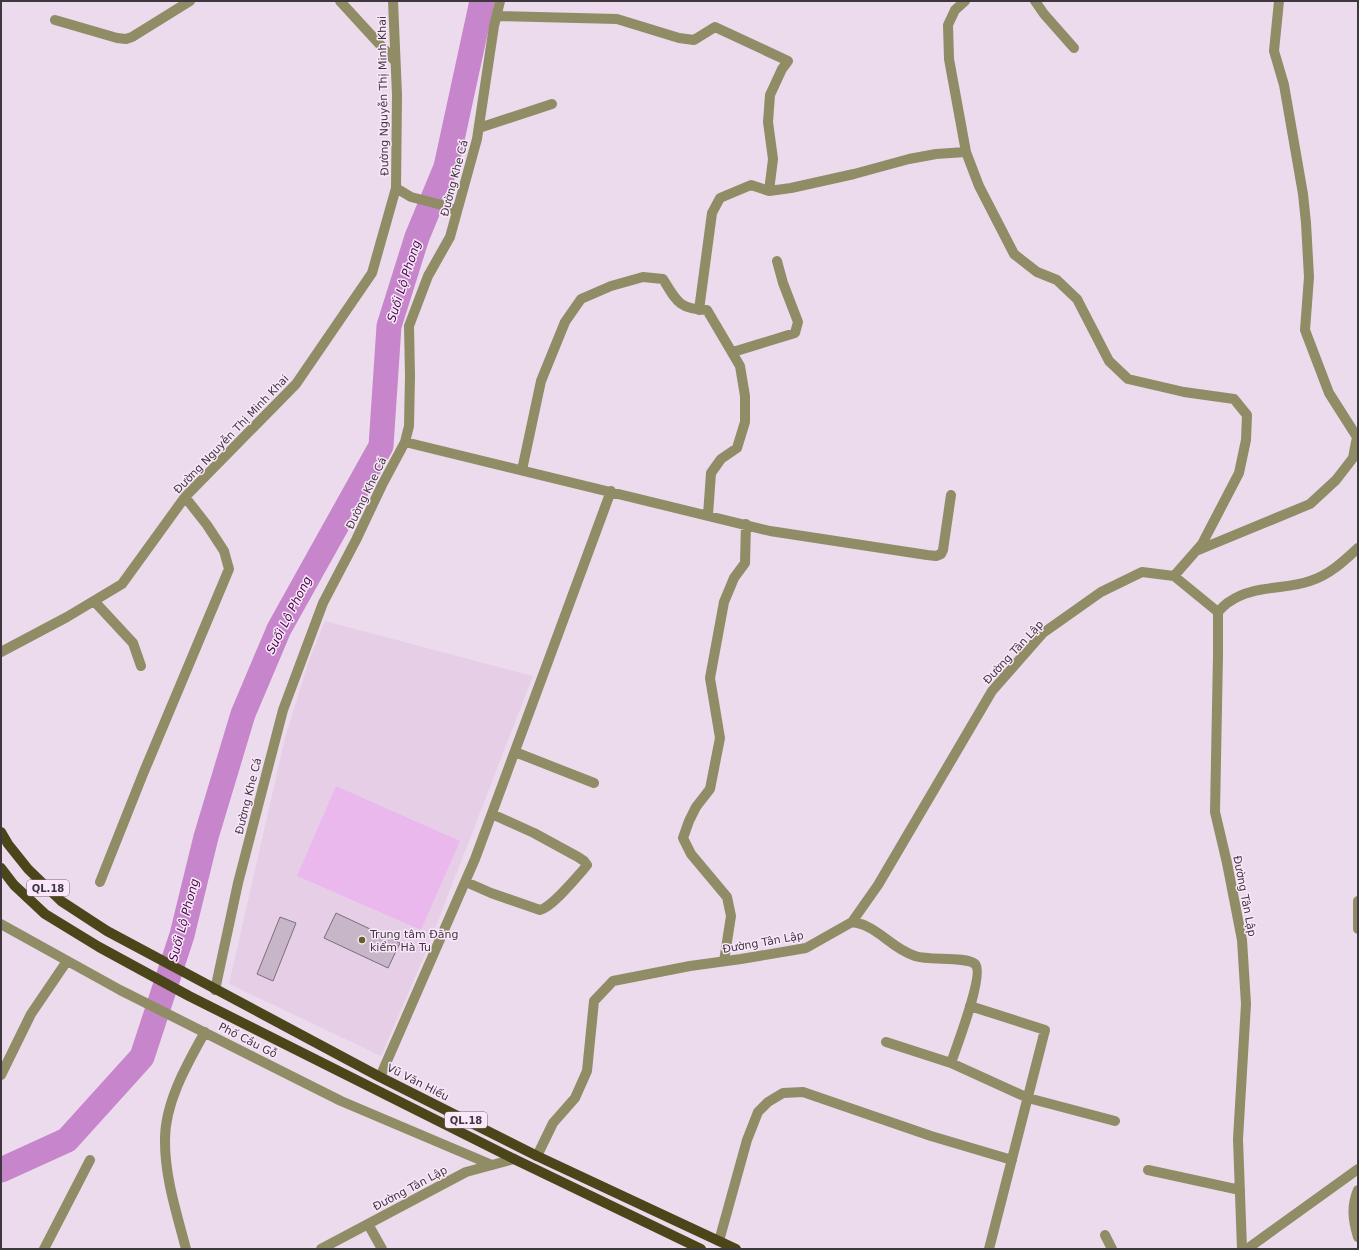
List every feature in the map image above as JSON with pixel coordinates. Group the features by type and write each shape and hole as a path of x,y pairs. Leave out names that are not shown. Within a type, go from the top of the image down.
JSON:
{"main road":[{"name":"Vũ Văn Hiếu","path":"1,832 8,844 28,869 61,901 107,931 380,1077 537,1156 736,1249"},
{"name":"QL.18","path":"1,868 14,885 45,914 99,947 190,996 514,1159 697,1248"}],"street":[{"path":"55,20 117,38 126,39 132,37 190,1"},
{"path":"340,1 395,61"},
{"name":"Đường Nguyễn Thị Minh Khai","path":"1,652 122,584 185,497 296,384 372,273 396,188 397,95 394,1"},
{"name":"Đường Khe Cá","path":"215,990 238,883 283,710 323,604 405,442 409,426 409,326 428,276 450,237 477,139 494,26 500,1"},
{"path":"965,1 955,10 948,25 949,59 966,152 979,186 1014,254 1037,272 1057,280 1077,299 1109,361 1128,379 1184,392 1234,399 1247,415 1246,440 1239,473 1202,544 1174,576 1218,612 1230,601 1247,593 1309,582 1324,575 1341,564 1358,548"},
{"path":"1035,1 1044,14 1074,48"},
{"path":"1195,552 1310,504 1336,480 1353,458 1357,437 1329,393 1305,330 1309,277 1306,223 1303,194 1284,85 1274,52 1279,1"},
{"path":"496,16 617,20 679,38 694,40 715,27 788,61 782,69 770,95 768,122 772,159 769,191"},
{"path":"479,128 552,104"},
{"path":"699,310 712,213 720,198 751,185 769,191 791,188 854,174 909,159 936,154 966,152"},
{"path":"396,188 411,197 442,205 457,211"},
{"path":"733,352 795,333 798,322 783,283 777,261"},
{"path":"522,470 541,381 565,322 581,299 611,286 643,277 663,279 676,300 691,309 707,310 740,366 745,396 745,422 737,448 721,459 711,474 708,515"},
{"path":"405,442 770,531 936,556 941,554 943,550 951,495"},
{"path":"380,1077 466,882 611,492"},
{"path":"100,882 143,774 229,569 224,551 207,525 185,497"},
{"path":"724,961 732,916 727,897 692,854 683,838 696,807 710,789 720,738 710,678 724,602 734,578 745,563 746,524"},
{"name":"Đường Tân Lập","path":"537,1156 553,1123 575,1098 587,1071 594,1001 613,981 690,966 806,948 852,922 878,885 992,691 1043,633 1101,592 1142,572 1174,576"},
{"path":"94,601 133,643 141,666"},
{"name":"Đường Tân Lập","path":"1218,612 1215,812 1227,862 1242,940 1246,1004 1238,1139 1242,1249"},
{"path":"515,752 594,783"},
{"path":"466,882 490,893 540,910 545,909 587,865 578,857 534,833 492,814"},
{"path":"1358,901 1358,929"},
{"path":"852,922 866,925 906,953 932,959 966,960 975,964 978,969 970,1006 951,1062"},
{"name":"Phố Cầu Gỗ","path":"1,924 120,990 341,1101 492,1165"},
{"path":"1,1075 31,1014 67,961"},
{"path":"970,1006 1045,1030 989,1249"},
{"path":"186,1249 168,1177 164,1141 167,1117 179,1081 205,1032"},
{"path":"886,1042 951,1062 1028,1098 1115,1121"},
{"path":"719,1241 747,1140 758,1112 768,1102 783,1093 803,1092 930,1136 1012,1160"},
{"name":"Đường Tân Lập","path":"321,1249 466,1172 514,1159"},
{"path":"44,1249 90,1160"},
{"path":"1247,1249 1358,1169"},
{"path":"1148,1170 1240,1190"},
{"path":"1358,1190 1354,1200 1353,1221 1358,1237"},
{"path":"368,1224 382,1249"},
{"path":"1105,1235 1112,1249"}],"shaded area":[{"path":"325,621 533,676 426,952 381,1056 229,984 285,738 309,660"},
{"path":"336,786 460,841 421,930 297,876"}],"building":[{"name":"Trung tâm Đăng kiểm Hà Tu","path":"336,913 400,943 388,968 324,938"},
{"path":"280,917 296,923 273,981 257,974"}],"waterway":[{"name":"Suối Lộ Phong","path":"1,1170 67,1140 142,1057 182,935 206,837 243,714 279,629 381,446 389,326 417,237 446,167 482,1"}],"place":[{"name":"Trung tâm Đăng kiểm Hà Tu","path":"362,940"}]}
